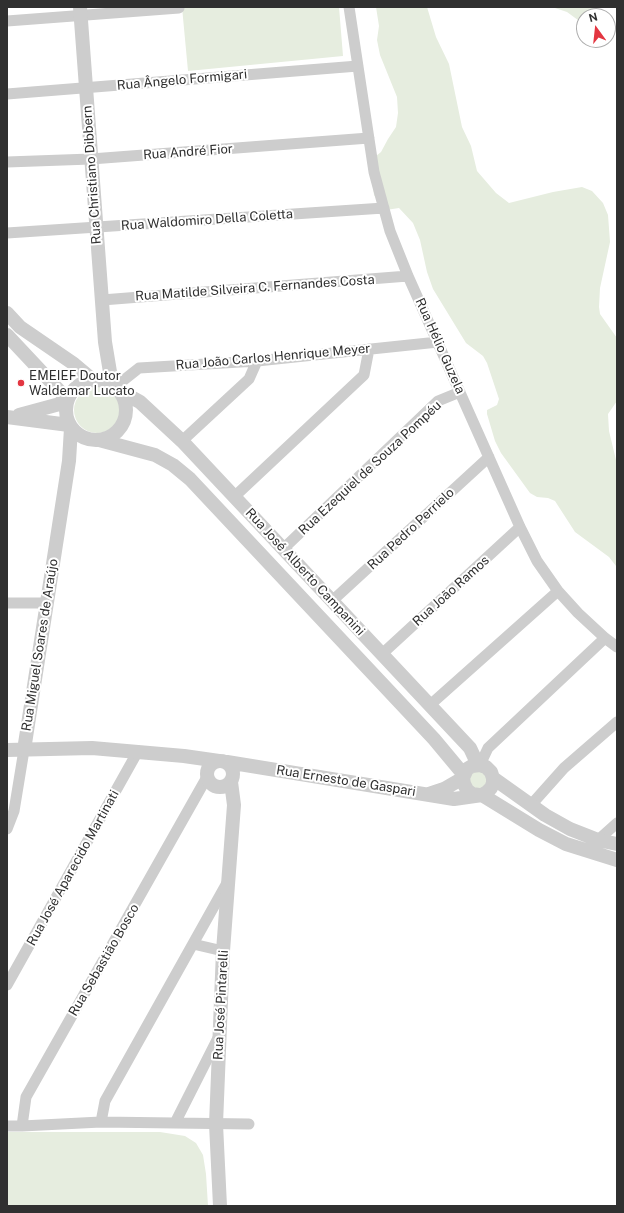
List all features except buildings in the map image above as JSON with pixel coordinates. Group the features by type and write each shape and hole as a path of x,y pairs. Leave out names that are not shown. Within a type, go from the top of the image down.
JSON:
{"street":[{"name":"Rua Hélio Guzela","path":"349,7 374,172 390,231 408,276 520,527 537,561 558,591 578,613 617,647"},
{"path":"7,21 80,11 179,8"},
{"name":"Rua Christiano Dibbern","path":"80,11 105,342 116,387"},
{"name":"Rua Ângelo Formigari","path":"7,94 358,66"},
{"name":"Rua André Fior","path":"7,162 91,159 368,138"},
{"name":"Rua Waldomiro Della Coletta","path":"7,233 384,208"},
{"name":"Rua Matilde Silveira C. Fernandes Costa","path":"102,300 408,276"},
{"path":"7,313 20,327 96,380 116,387 125,400 126,411 124,422 118,431 110,437 81,446 75,451 69,461"},
{"path":"7,335 67,400"},
{"name":"Rua Christiano Dibbern","path":"96,380 105,342"},
{"name":"Rua João Carlos Henrique Meyer","path":"116,387 139,368 257,361 438,342"},
{"path":"234,497 364,375 369,349"},
{"path":"182,441 249,379 257,361"},
{"path":"96,380 82,383 73,390 67,400 65,410 66,418 70,427 85,439 97,440"},
{"name":"Rua José Alberto Campanini","path":"116,387 140,402 182,441 470,748 479,765"},
{"name":"Rua Ezequiel de Souza Pompéu","path":"283,549 438,401 460,392"},
{"path":"10,417 67,400"},
{"path":"10,417 70,427"},
{"name":"Rua Miguel Soares de Araújo","path":"7,829 14,811 24,750 69,461 70,427"},
{"name":"Rua José Alberto Campanini","path":"97,440 155,455 173,465 190,479 434,739 464,776"},
{"name":"Rua Pedro Perrielo","path":"332,602 489,457"},
{"name":"Rua João Ramos","path":"382,654 520,527"},
{"path":"430,705 558,591"},
{"path":"7,603 47,603"},
{"path":"479,765 488,748 605,638"},
{"path":"531,805 564,768 617,722"},
{"name":"Rua Ernesto de Gaspari","path":"7,750 92,748 184,756 454,799 480,795"},
{"name":"Rua José Aparecido Martinati","path":"7,985 138,752"},
{"name":"Rua Ernesto de Gaspari","path":"184,756 208,777"},
{"path":"223,761 233,768 229,782 216,787 208,777 211,764 223,761"},
{"path":"480,795 491,788 493,778 491,772 486,767 479,765 472,766 467,769 464,776 464,784 467,790 472,794 480,795 539,830 566,844 617,860"},
{"name":"Rua Ernesto de Gaspari","path":"229,782 264,768"},
{"name":"Rua Ernesto de Gaspari","path":"429,795 444,789 464,776"},
{"name":"Rua Sebastião Bosco","path":"22,1126 26,1097 208,777"},
{"path":"493,778 545,815 570,829 598,840 617,844"},
{"name":"Rua José Pintarelli","path":"220,1206 216,1124 219,1036 234,805 229,782"},
{"path":"598,840 617,822"},
{"path":"101,1122 105,1101 229,879"},
{"path":"193,944 224,951"},
{"path":"174,1123 219,1036"},
{"path":"7,1126 101,1122 249,1124"}],"shaded area":[{"path":"182,7 339,7 343,56 188,71"},
{"path":"376,7 427,7 436,37 449,64 462,127 471,146 477,171 496,193 509,203 553,192 582,187 592,191 603,203 608,215 610,242 600,288 599,307 600,314 617,338 617,401 608,414 609,431 616,460 617,569 609,557 575,532 555,501 548,498 537,497 530,493 501,453 495,441 487,414 487,410 497,405 499,399 487,363 483,356 466,343 433,289 427,272 420,240 413,223 399,208 386,210 382,208 374,195 371,173 376,156 381,152 396,127 398,113 397,97 380,55 377,40 379,26"},
{"path":"552,7 599,7 576,8 576,19 567,12"},
{"path":"102,387 114,393 119,401 119,419 114,427 106,432 92,433 80,427 75,419 74,405 80,393 88,388"},
{"path":"478,771 484,774 487,780 484,786 478,789 472,786 469,780 472,774"},
{"path":"7,1132 160,1132 185,1136 196,1143 203,1155 208,1206 7,1206"}],"place":[{"name":"EMEIEF Doutor Waldemar Lucato","path":"21,383"}]}
